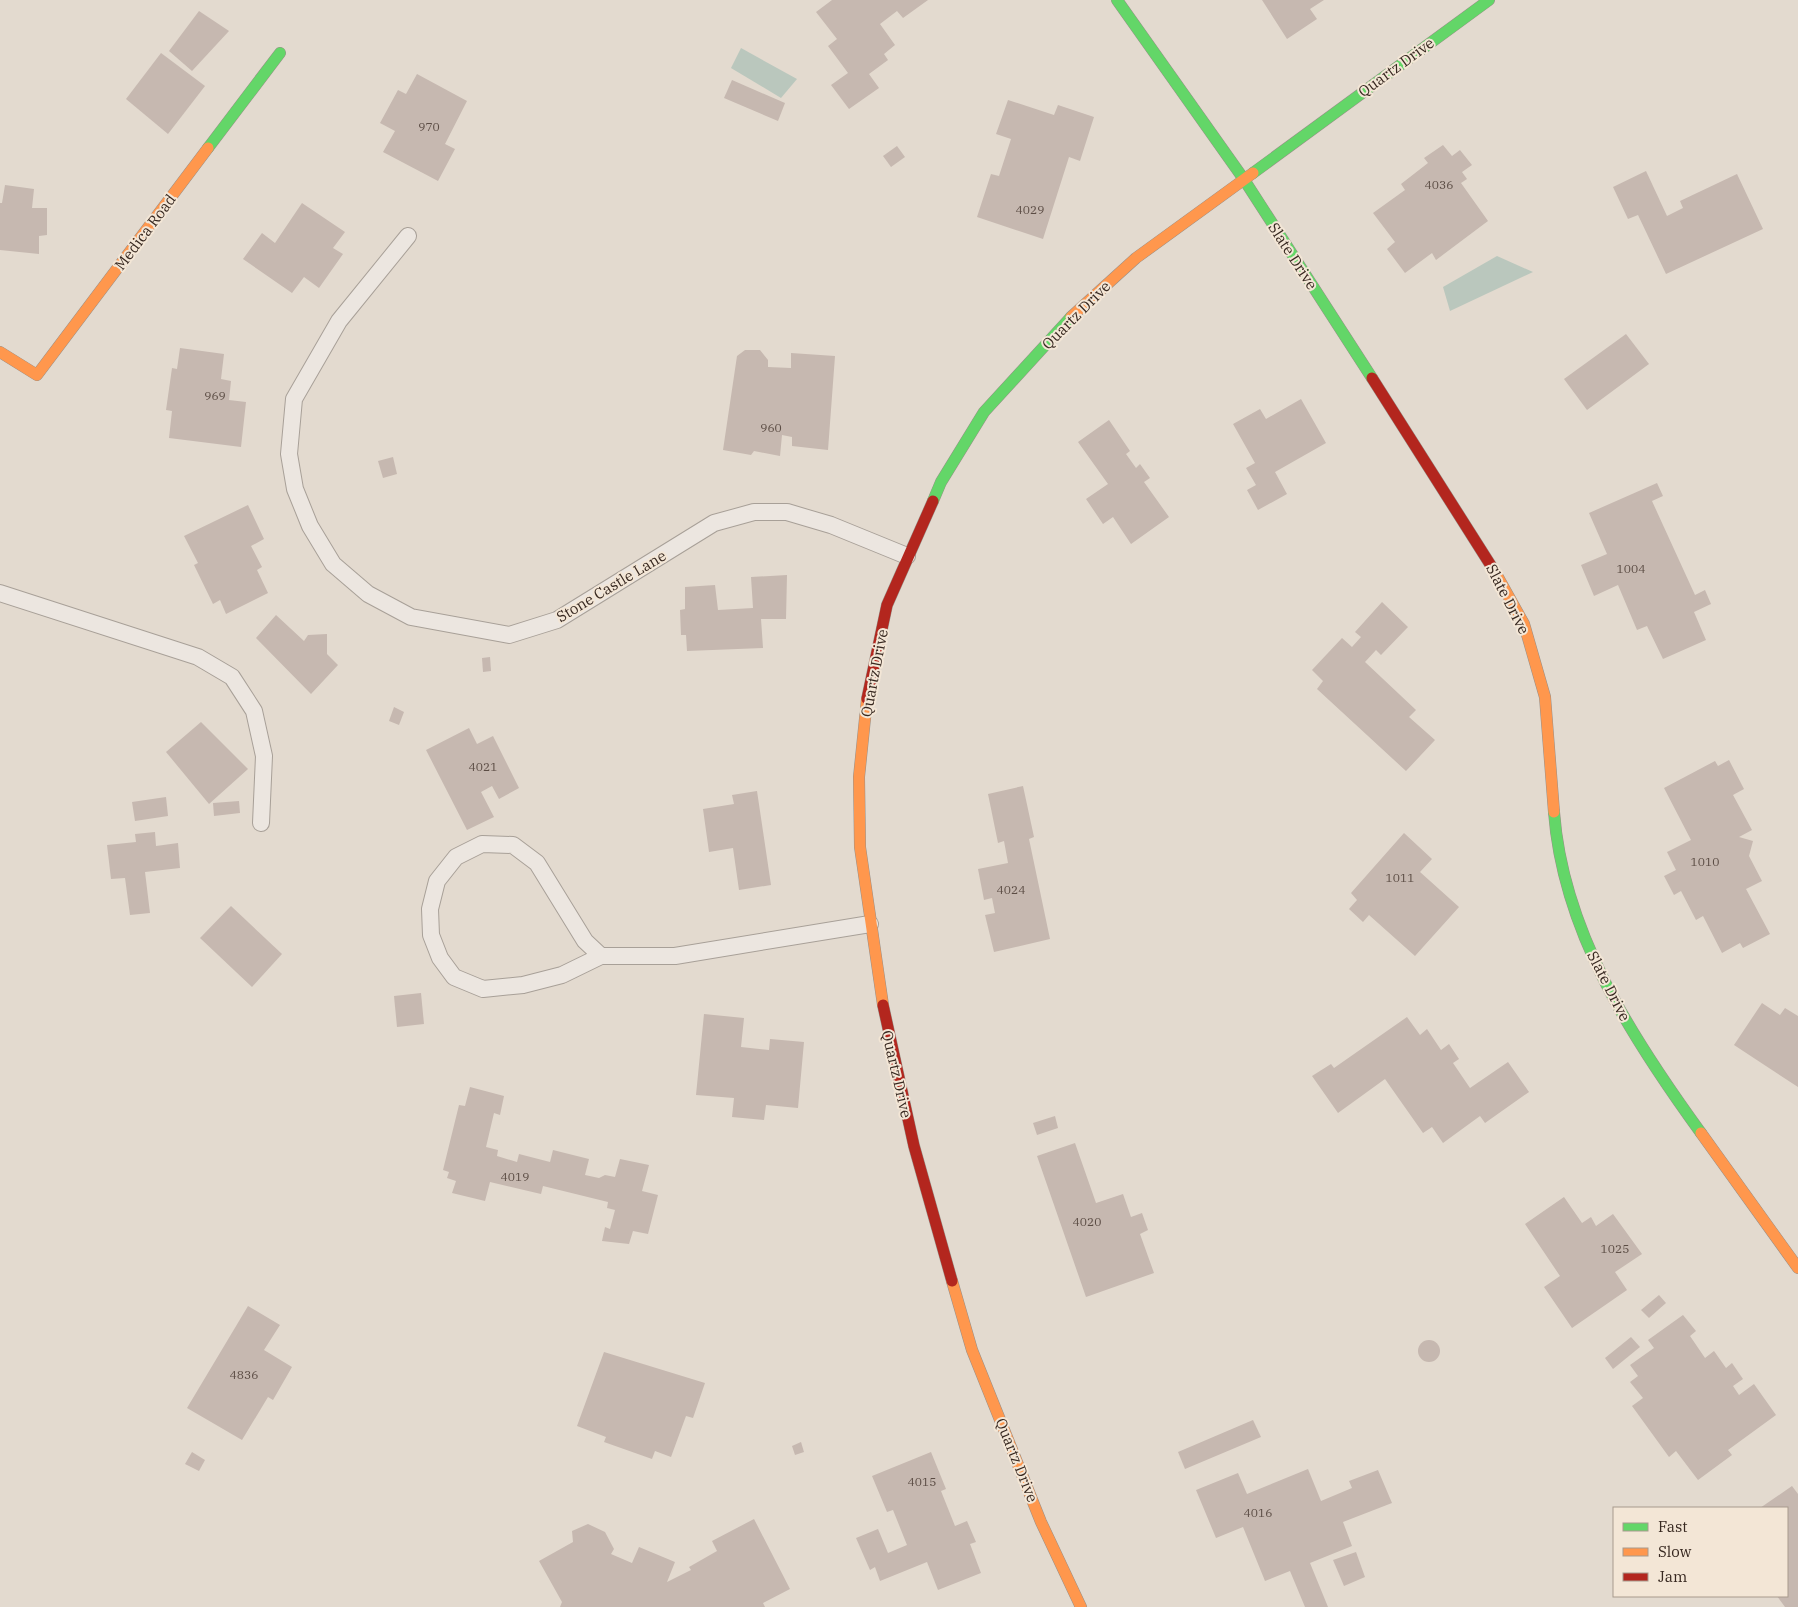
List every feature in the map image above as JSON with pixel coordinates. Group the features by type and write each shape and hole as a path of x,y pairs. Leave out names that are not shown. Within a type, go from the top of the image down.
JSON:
{"street":[{"name":"Slate Drive","path":"1117,0 1242,178 1481,547 1524,624 1545,697 1556,842 1576,916 1602,979 1637,1039 1676,1099 1798,1268"},
{"name":"Quartz Drive","path":"1080,1607 1041,1522 972,1350 914,1146 885,1019 860,848 858,777 868,689 887,605 941,482 984,412 1077,310 1136,258 1242,178 1489,0"},
{"name":"Medica Road","path":"0,352 36,375 280,53"}],"lane":[{"name":"Stone Castle Lane","path":"408,236 339,321 294,399 289,454 295,489 310,526 333,564 368,594 412,617 509,635 558,620 714,523 754,512 787,512 831,525 908,556"},
{"path":"0,593 198,657 232,677 254,712 264,756 261,823"},
{"path":"601,956 585,941 537,863 513,844 482,844 456,857 437,881 430,909 431,935 440,958 454,977 483,989 523,985 562,975 601,956 675,956 870,924"}],"shaded area":[{"path":"741,48 797,79 781,98 731,68"},
{"path":"1497,256 1533,272 1450,311 1443,287"}],"building":[{"path":"832,0 928,0 903,18 897,11 880,24 895,45 884,54 888,60 869,74 879,88 849,109 831,85 848,73 828,46 837,39 816,12"},
{"path":"1262,0 1324,0 1310,9 1317,19 1287,39"},
{"path":"199,11 229,31 192,71 169,51"},
{"path":"161,53 205,86 168,134 126,99"},
{"path":"417,74 467,101 445,144 455,149 438,181 383,152 395,131 380,123 398,90 406,94"},
{"path":"732,80 785,103 778,121 724,98"},
{"path":"1008,100 1054,115 1058,105 1094,117 1080,161 1069,157 1043,239 977,217 991,174 999,176 1011,139 996,134"},
{"path":"1443,145 1452,156 1460,150 1472,165 1462,172 1467,179 1461,183 1488,221 1436,260 1432,253 1405,273 1387,249 1395,242 1373,213 1405,190 1401,184 1428,163 1424,158"},
{"path":"897,146 905,157 891,167 883,156"},
{"path":"1646,171 1667,216 1683,208 1680,201 1737,174 1763,229 1666,274 1638,215 1628,219 1613,187"},
{"path":"5,185 34,189 32,208 47,208 47,235 39,236 39,254 0,250 0,203 2,203"},
{"path":"302,203 345,232 333,248 343,254 319,288 304,277 292,293 243,259 262,233 275,243"},
{"path":"1626,334 1649,364 1587,410 1564,379"},
{"path":"180,348 224,354 221,379 231,381 229,400 246,402 241,447 169,438 172,411 166,410 172,368 177,369"},
{"path":"745,350 760,350 768,360 768,367 791,368 791,353 835,356 828,450 792,446 792,437 782,435 780,456 754,451 751,455 723,450 737,356"},
{"path":"1301,399 1326,443 1275,472 1287,494 1258,510 1247,490 1256,485 1246,468 1255,463 1233,424 1260,409 1266,419"},
{"path":"1109,420 1130,451 1126,454 1136,468 1140,464 1150,478 1144,482 1169,517 1131,544 1113,517 1103,524 1086,499 1108,484 1078,442"},
{"path":"393,457 397,474 383,478 378,461"},
{"path":"1657,483 1663,496 1652,501 1695,595 1705,590 1711,604 1694,612 1706,640 1663,659 1647,626 1637,630 1618,585 1594,596 1581,565 1607,554 1589,513"},
{"path":"248,505 264,539 251,546 262,567 257,570 268,593 226,614 220,600 213,604 194,565 198,563 184,536"},
{"path":"787,575 786,619 761,619 763,648 687,651 686,635 681,635 680,610 685,609 685,587 715,585 718,610 753,608 751,577"},
{"path":"1382,602 1408,627 1381,655 1376,650 1365,662 1416,710 1409,717 1435,740 1406,771 1317,689 1323,681 1312,670 1342,638 1352,647 1361,637 1355,632"},
{"path":"276,615 304,641 308,635 327,634 327,654 338,665 311,694 256,638"},
{"path":"490,657 491,671 483,672 482,658"},
{"path":"394,707 404,712 399,725 389,721"},
{"path":"201,722 248,769 209,804 166,752"},
{"path":"469,728 477,744 493,736 519,788 499,799 492,786 481,792 494,817 467,830 426,750"},
{"path":"1729,760 1744,789 1733,795 1752,830 1739,837 1753,841 1749,856 1762,881 1746,889 1770,934 1743,948 1740,943 1722,953 1703,916 1696,920 1681,891 1674,895 1664,876 1676,870 1667,852 1691,840 1664,788 1715,761 1718,766"},
{"path":"1023,786 1034,837 1029,839 1050,939 994,952 985,915 995,913 992,898 984,900 978,869 1008,863 1004,841 998,843 988,794"},
{"path":"757,791 771,885 739,890 733,848 709,852 703,809 734,804 732,795"},
{"path":"166,797 168,816 135,821 132,802"},
{"path":"239,801 240,813 214,816 213,803"},
{"path":"155,832 156,846 178,843 180,868 145,872 150,913 130,915 125,878 111,879 107,845 136,842 135,834"},
{"path":"1404,833 1432,859 1420,872 1459,907 1415,956 1369,915 1363,922 1349,909 1357,900 1351,893"},
{"path":"231,906 282,954 252,987 200,938"},
{"path":"421,993 424,1024 397,1027 394,996"},
{"path":"1762,1003 1780,1015 1785,1008 1798,1016 1798,1087 1734,1045"},
{"path":"704,1014 744,1018 741,1047 769,1050 770,1039 804,1042 798,1108 766,1105 764,1120 732,1117 734,1098 696,1095"},
{"path":"1407,1017 1420,1035 1427,1029 1441,1050 1449,1044 1459,1059 1453,1063 1470,1088 1508,1062 1529,1092 1485,1123 1480,1116 1443,1143 1432,1127 1423,1133 1385,1079 1338,1113 1312,1076 1331,1064 1334,1068"},
{"path":"470,1087 504,1096 500,1115 494,1113 486,1147 498,1150 497,1156 517,1162 519,1154 550,1162 553,1150 589,1159 585,1175 599,1178 605,1175 615,1177 620,1159 649,1165 642,1191 658,1195 648,1234 633,1231 629,1244 602,1241 605,1227 610,1229 615,1210 607,1208 608,1202 543,1186 541,1194 490,1182 485,1201 452,1193 456,1181 447,1178 449,1172 443,1170 459,1105 465,1106"},
{"path":"1055,1116 1058,1128 1037,1135 1033,1123"},
{"path":"1075,1143 1096,1203 1123,1194 1131,1217 1142,1213 1148,1230 1140,1234 1154,1273 1086,1297 1037,1156"},
{"path":"1564,1197 1582,1223 1591,1217 1596,1226 1613,1214 1642,1254 1615,1272 1627,1290 1572,1328 1544,1287 1560,1276 1525,1224"},
{"path":"1659,1295 1666,1303 1649,1318 1641,1310"},
{"path":"248,1306 280,1325 264,1350 292,1367 273,1400 268,1397 242,1440 187,1408"},
{"path":"1683,1315 1696,1331 1690,1336 1705,1358 1714,1351 1726,1368 1732,1363 1743,1379 1733,1386 1739,1395 1754,1384 1776,1415 1728,1450 1732,1455 1698,1480 1676,1451 1669,1457 1632,1406 1643,1398 1630,1382 1638,1376 1630,1365 1654,1348 1648,1340"},
{"path":"1631,1337 1640,1347 1613,1369 1605,1358"},
{"path":"1429,1340 1437,1343 1440,1351 1437,1359 1429,1362 1421,1359 1418,1351 1421,1343"},
{"path":"604,1352 705,1383 693,1418 686,1416 671,1457 655,1451 652,1459 604,1442 606,1437 577,1426"},
{"path":"1253,1420 1261,1437 1185,1469 1178,1452"},
{"path":"801,1442 804,1452 795,1455 792,1446"},
{"path":"192,1452 205,1460 199,1471 185,1464"},
{"path":"931,1452 946,1489 941,1491 955,1526 967,1521 976,1542 970,1544 981,1573 938,1590 927,1562 880,1581 875,1567 870,1570 856,1538 878,1529 888,1553 907,1545 893,1510 887,1512 872,1476"},
{"path":"1308,1469 1321,1501 1352,1488 1349,1481 1378,1470 1392,1503 1343,1522 1352,1546 1310,1563 1328,1607 1305,1607 1290,1571 1265,1581 1243,1527 1216,1538 1196,1490 1238,1473 1247,1494"},
{"path":"1792,1486 1798,1494 1798,1607 1785,1607 1778,1597 1788,1597 1788,1507 1761,1507"},
{"path":"754,1519 790,1589 763,1603 765,1607 560,1607 562,1602 539,1561 573,1542 572,1531 588,1524 605,1532 614,1549 611,1554 632,1563 639,1547 675,1562 667,1582 691,1570 689,1567 717,1551 712,1541"},
{"path":"1356,1552 1365,1577 1344,1586 1333,1560"}],"traffic: fast":[{"path":"1117,0 1243,178 1372,378"},
{"path":"1253,173 1489,0"},
{"path":"208,148 280,53"},
{"path":"933,501 941,482 984,412 1071,317"},
{"path":"1554,812 1560,856 1571,899 1586,941 1605,982 1650,1060 1701,1133"}],"traffic: slow":[{"path":"0,352 37,375 208,148"},
{"path":"1071,317 1136,258 1253,173"},
{"path":"1495,572 1524,624 1545,697 1554,812"},
{"path":"867,699 859,777 860,847 883,1005"},
{"path":"1701,1133 1798,1268"},
{"path":"952,1281 972,1350 1041,1522 1081,1607"}],"traffic: jam":[{"path":"1372,378 1495,572"},
{"path":"867,699 887,605 933,501"},
{"path":"883,1005 914,1146 952,1281"}]}
